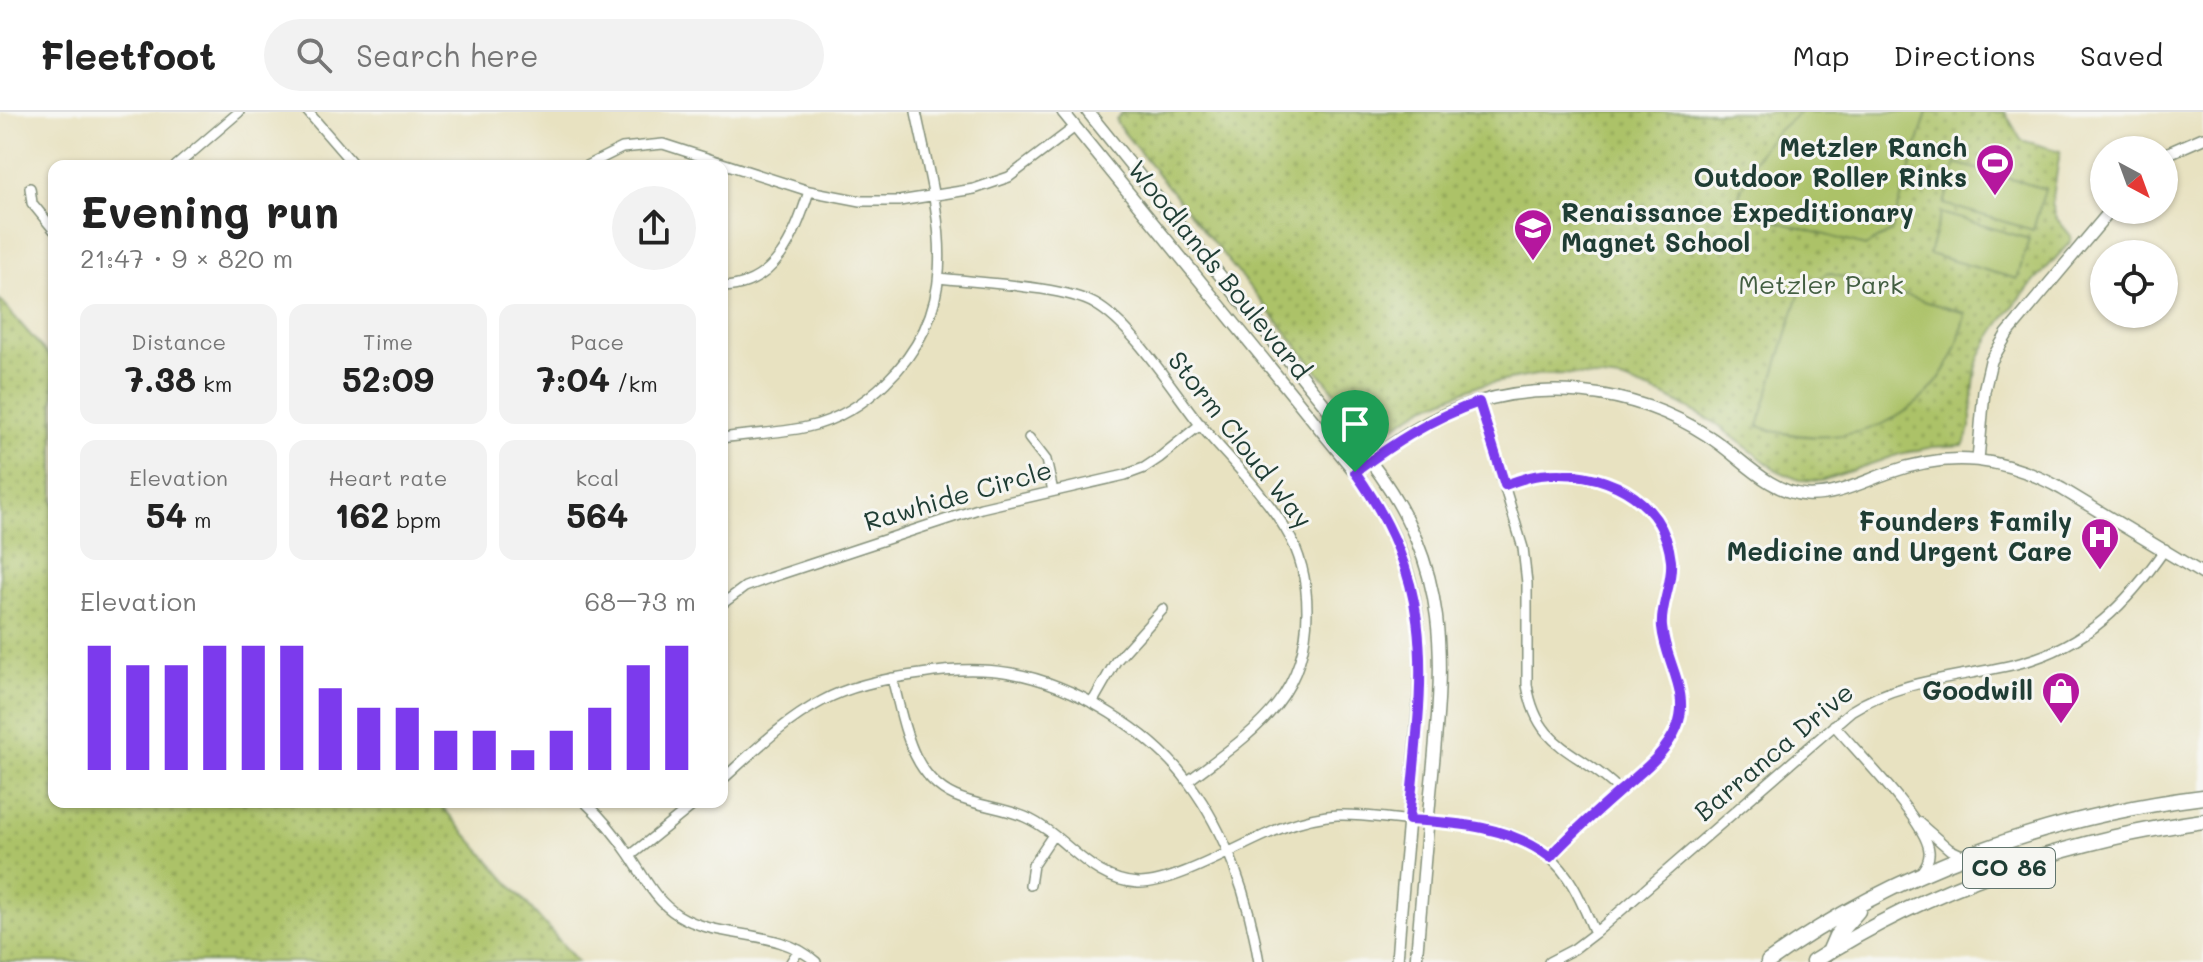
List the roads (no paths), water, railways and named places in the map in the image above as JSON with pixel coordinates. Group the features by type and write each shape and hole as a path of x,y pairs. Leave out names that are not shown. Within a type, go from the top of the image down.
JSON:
{"highway":[{"name":"CO 86","path":"1768,962 1866,902 1966,857 2046,829 2126,810 2203,797"},
{"name":"CO 86","path":"1813,962 1830,957 1910,908 1995,872 2130,833 2203,821"},
{"path":"1830,957 1836,936 1866,902"}],"street":[{"path":"183,160 239,112"},
{"path":"308,112 350,160"},
{"path":"728,437 808,427 831,419 876,392 895,374 924,329 940,278 938,231 916,112"},
{"name":"Woodlands Boulevard","path":"1063,112 1355,472 1388,523 1407,569 1418,613 1421,675 1397,962"},
{"path":"728,165 809,191 861,201 933,197 974,189 1009,177 1091,113"},
{"name":"Woodlands Boulevard","path":"1091,113 1370,461 1412,528 1426,564 1436,607 1441,676 1416,962"},
{"path":"2178,149 2203,138"},
{"path":"598,160 622,148 663,144 713,160"},
{"path":"30,188 32,203 48,223"},
{"path":"728,286 747,281 777,260 797,230 809,191"},
{"path":"1978,460 1984,391 1991,361 2007,334 2099,224"},
{"name":"Storm Cloud Way","path":"940,278 1071,295 1096,305 1121,325 1270,508 1291,539 1303,574 1307,623 1298,668 1290,688 1277,705 1238,742 1188,781"},
{"path":"1355,472 1424,425 1479,402 1558,390 1596,394 1635,403 1681,420 1721,444 1771,483 1806,495 1834,492 1936,460 1978,460 2009,465 2039,476 2203,574"},
{"path":"1479,402 1525,564 1527,685 1532,709 1551,739 1605,775 1620,791"},
{"name":"Rawhide Circle","path":"728,600 745,587 769,578 967,512 1144,468 1201,424"},
{"path":"1029,438 1046,460 1053,491"},
{"path":"1505,485 1539,475 1609,481 1637,498 1658,519 1671,566 1662,626 1681,696 1680,720 1656,760 1550,857"},
{"name":"Barranca Drive","path":"1549,962 1595,933 1834,725 1865,702 1903,686 2019,663 2067,644 2127,600 2165,549"},
{"path":"1092,703 1116,661 1163,609"},
{"path":"728,775 798,714 829,698 892,678 968,669 996,671 1042,681 1092,703 1153,746 1188,781 1229,851 1259,962"},
{"path":"892,678 911,747 927,776 955,796 1028,819 1103,874 1132,882 1166,879 1296,823 1328,816 1428,821 1499,831 1531,843 1550,857 1573,887 1595,933"},
{"path":"1834,725 1915,820 1949,849 1966,857"},
{"path":"590,808 630,856 655,895 677,915 702,926 770,939 799,950 816,962"},
{"path":"630,856 690,808"},
{"path":"1915,820 1927,841 1929,854 1918,877"},
{"path":"1030,885 1033,865 1053,835"},
{"path":"791,962 799,950"}],"place":[{"name":"Metzler Ranch Outdoor Roller Rinks","path":"1995,197"},
{"name":"Renaissance Expeditionary Magnet School","path":"1533,262"},
{"name":"Founders Family Medicine and Urgent Care","path":"2100,571"},
{"name":"Goodwill","path":"2061,725"}],"park label":[{"name":"Metzler Park","path":"1821,285"}]}
